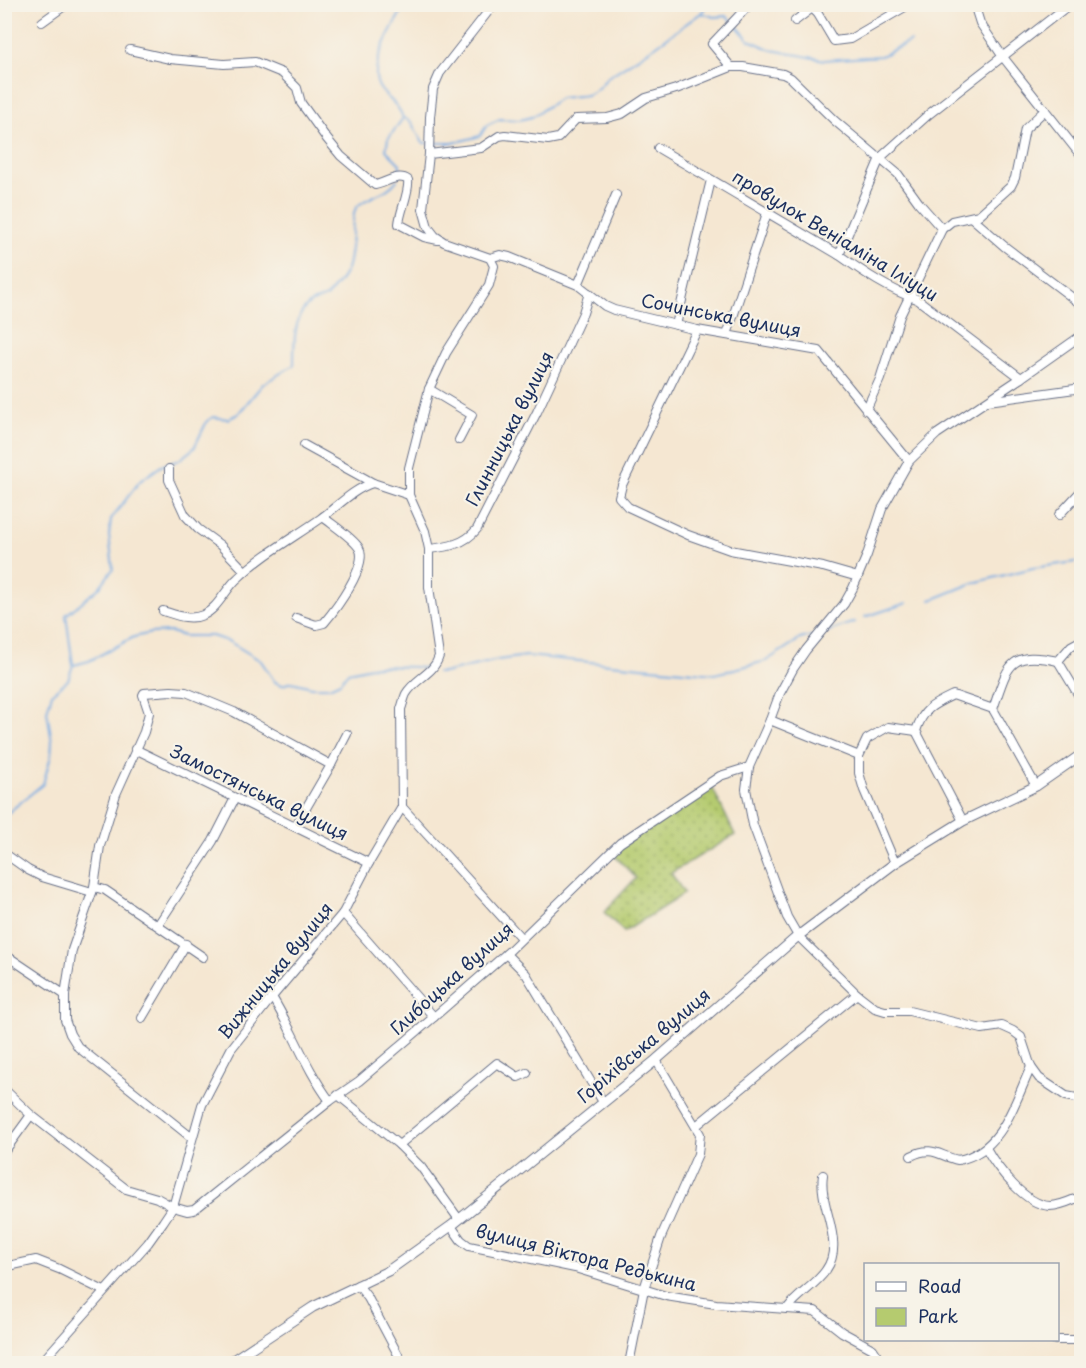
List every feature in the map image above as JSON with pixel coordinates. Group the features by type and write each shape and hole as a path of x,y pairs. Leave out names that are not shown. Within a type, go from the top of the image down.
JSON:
{"street":[{"path":"42,22 67,4"},
{"path":"444,242 428,227 423,209 433,89 440,73 494,4"},
{"path":"731,67 712,45 750,4"},
{"path":"795,21 812,8 834,41 850,39 910,4"},
{"path":"974,4 980,23 1003,57 1082,157"},
{"path":"839,255 880,158 929,114 1070,4"},
{"path":"130,50 181,60 224,63 255,62 282,74 297,88 301,102 327,140 368,181 375,185 399,177 408,180 409,186 401,207 399,224 424,237 490,258 494,267 489,285 446,353 429,389 409,468 409,495 429,549 429,587 440,656 432,669 406,693 401,709 402,807 521,938"},
{"path":"429,152 481,148 499,136 506,135 548,140 558,138 576,119 607,118 622,114 646,98 676,89 731,67 760,70 791,78 835,121 898,174 919,204 942,229"},
{"path":"866,410 880,379 900,316 942,229 961,218 972,218 990,206 1011,186 1015,178 1025,129 1045,110"},
{"name":"провулок Веніаміна Іліуци","path":"658,148 839,255 863,272 917,299 1021,378"},
{"path":"676,325 711,180"},
{"path":"578,285 616,195"},
{"path":"727,335 767,213"},
{"path":"972,218 1004,246 1082,305"},
{"name":"Сочинська вулиця","path":"490,258 500,255 509,257 578,285 614,310 697,330 819,351 909,461"},
{"name":"Глинницька вулиця","path":"429,549 444,548 462,542 477,529 542,401 583,313 589,293"},
{"path":"697,330 622,485 619,497 628,507 688,535 730,550 823,567 858,578"},
{"path":"1082,334 937,434 909,461 882,509 858,578 844,604 806,650 780,693 749,767 746,789 753,825 787,917 798,936 857,994 875,1008 885,1011 909,1011 982,1029 1002,1026 1013,1030 1021,1037 1031,1067 1039,1078 1066,1096 1082,1099"},
{"path":"986,402 1082,388"},
{"path":"429,389 471,415 459,440"},
{"path":"304,446 373,483 409,495"},
{"path":"169,470 170,480 184,515 198,530 220,545 245,571"},
{"path":"163,611 185,617 202,616 210,611 232,583 245,571 364,486 373,483"},
{"path":"1059,515 1082,490"},
{"path":"296,618 316,625 324,623 353,580 361,559 358,546 323,517"},
{"path":"1058,661 1071,646 1082,640"},
{"path":"993,709 1007,672 1017,661 1027,656 1058,661 1082,701"},
{"path":"192,1138 78,1047 65,1020 65,995 72,950 93,889 103,836 116,794 144,732 149,713 143,695 171,690 186,692 234,712 331,765"},
{"path":"963,821 916,731 920,717 932,705 953,695 993,709 1036,786"},
{"path":"770,720 859,756"},
{"path":"895,863 864,790 859,773 859,756 867,739 888,727 916,731"},
{"path":"295,827 347,734"},
{"name":"Замостянська вулиця","path":"135,749 369,863"},
{"name":"Горіхівська вулиця","path":"233,1362 313,1307 393,1268 656,1060 798,936 895,863 963,821 1036,786 1082,754"},
{"name":"Глибоцька вулиця","path":"173,1207 187,1211 202,1204 330,1101 359,1081 506,954 620,843 720,776 749,767"},
{"path":"158,925 213,841 235,798"},
{"name":"Вижницька вулиця","path":"40,1364 148,1243 173,1207 202,1105 231,1049 343,914 369,863 402,807"},
{"path":"4,853 42,877 105,890 203,957"},
{"path":"343,914 434,1017"},
{"path":"142,1018 186,944"},
{"path":"4,954 65,995"},
{"path":"506,954 526,974 603,1102"},
{"path":"696,1126 857,994"},
{"path":"272,997 312,1074 330,1101"},
{"path":"629,1364 644,1289 661,1237 698,1154 700,1134 656,1060"},
{"path":"399,1145 498,1063 518,1077 527,1073"},
{"path":"911,1156 935,1151 958,1160 986,1148 1006,1124 1031,1067"},
{"path":"4,1089 31,1115 126,1189 156,1198 173,1207"},
{"name":"вулиця Віктора Редькина","path":"338,1095 399,1145 421,1167 454,1222 461,1240 470,1246 567,1266 666,1296 716,1304 814,1311 834,1327 873,1349 883,1364"},
{"path":"4,1152 31,1115"},
{"path":"986,1148 995,1166 1012,1183 1039,1203 1054,1206 1082,1196"},
{"path":"787,1309 825,1272 832,1259 832,1240 821,1190 823,1176"},
{"path":"4,1267 36,1260 104,1291"},
{"path":"358,1285 368,1298 404,1364"},
{"path":"1059,1340 1082,1340"}],"green space":[{"path":"711,785 735,835 671,873 684,893 624,932 604,912 636,878 614,855 622,846"}],"waterway":[{"path":"399,175 400,164 386,150 388,139 403,118 396,106 381,90 376,70 383,46 406,4"},
{"path":"432,143 453,143 480,136 487,125 500,119 519,120 532,117 560,98 587,95 596,90 608,77 701,13 708,4"},
{"path":"702,13 714,17 726,16 732,21"},
{"path":"735,24 749,40 772,50 825,60 881,56 911,41"},
{"path":"404,118 411,122 423,143 427,143"},
{"path":"4,816 43,784 51,756 52,742 47,711 52,693 68,680 73,665 66,615 99,588 113,569 109,535 111,519 140,481 161,466 179,460 194,448 207,421 213,417 228,419 238,414 263,384 294,365 296,332 300,316 309,304 326,297 346,271 356,208 388,189 397,180"},
{"path":"931,600 973,583 1033,568 1075,562"},
{"path":"865,617 907,603"},
{"path":"826,632 855,622"},
{"path":"74,665 89,661 134,637 170,632 184,636 212,636 230,642 261,661 275,682 282,685 292,682 312,687 329,687 340,682 348,672 376,666 425,669"},
{"path":"437,673 527,656 715,674 766,661 800,639 811,636"}]}
